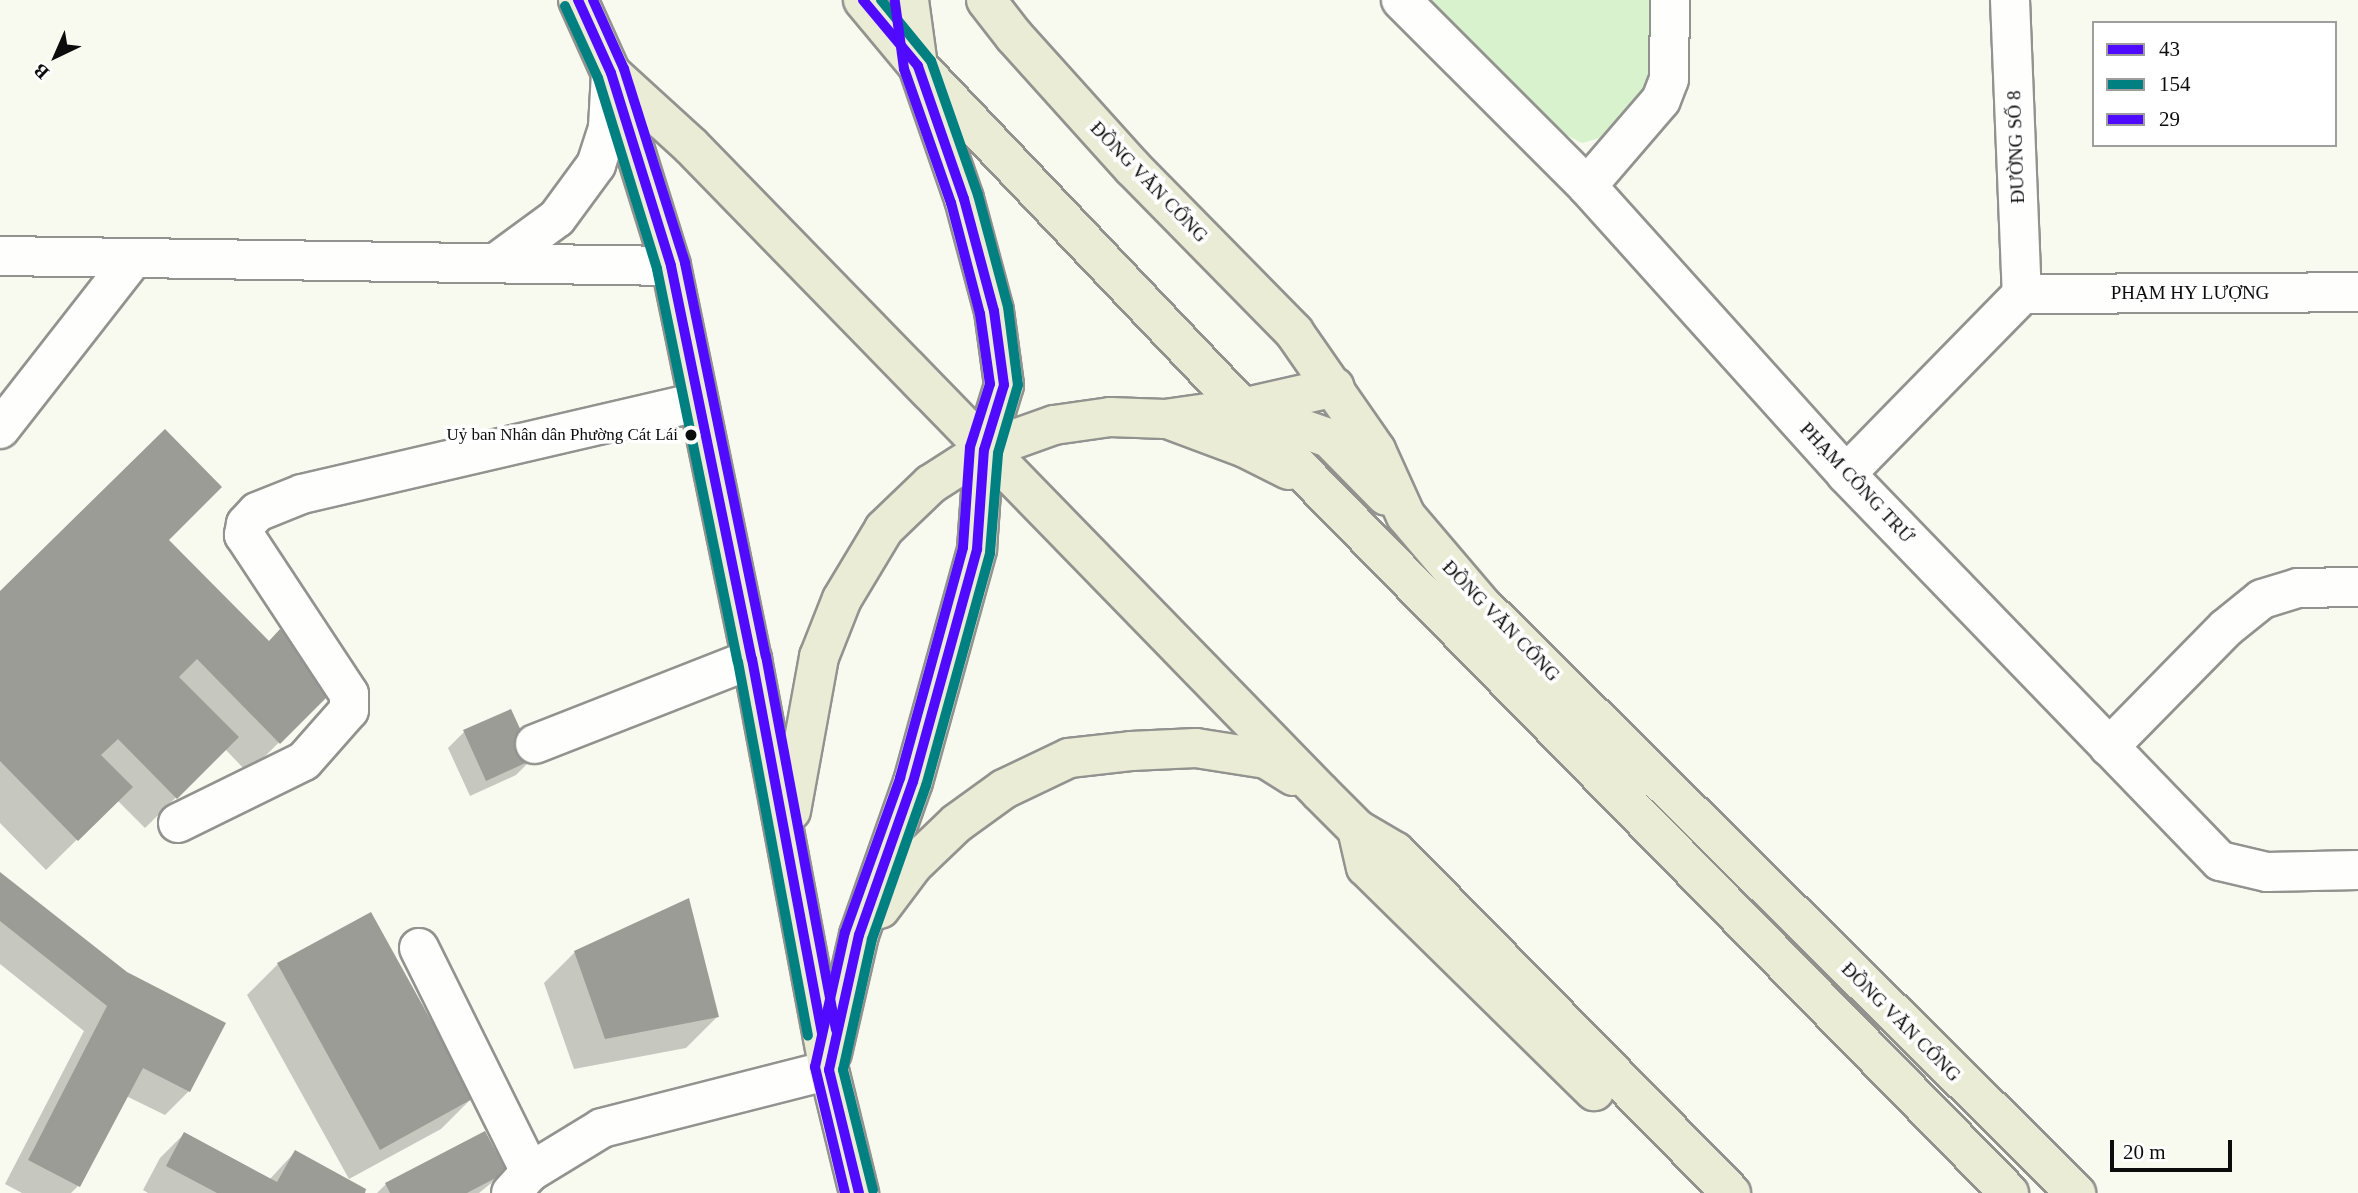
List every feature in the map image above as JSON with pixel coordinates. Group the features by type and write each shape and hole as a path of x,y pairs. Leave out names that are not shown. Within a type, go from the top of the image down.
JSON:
{"main road":[{"path":"578,0 611,73 671,266 752,659 829,1070 859,1193"},
{"name":"ĐỒNG VĂN CỐNG","path":"863,0 918,66 1313,482 1468,616 2076,1193"},
{"path":"829,1070 859,935 913,782 977,549 984,450 1004,385 993,311 964,199 918,66 909,0"},
{"name":"ĐỒNG VĂN CỐNG","path":"986,0 1014,36 1133,168 1294,332 1335,387 1376,450 1406,516 1468,616 2009,1193"},
{"path":"611,73 691,146 984,450 1320,792 1357,829 1396,852 1731,1193"},
{"path":"786,834 818,657 842,598 884,529 931,484 984,450 1054,425 1110,417 1165,419 1242,408 1335,387"},
{"path":"1242,408 1329,438 1406,516"},
{"path":"1165,419 1245,448 1313,482"},
{"path":"859,935 913,865 957,823 1004,789 1069,758 1131,751 1196,748 1266,759 1320,792"},
{"path":"1357,829 1366,867 1696,1193"}],"street":[{"name":"PHẠM CÔNG TRỨ","path":"1401,0 1587,186 1846,474 2220,861 2267,873 2358,870"},
{"path":"1587,186 1661,100 1669,79 1670,0"},
{"name":"ĐƯỜNG SỐ 8","path":"2010,0 2021,294"},
{"path":"498,262 556,218 596,165 608,127 611,73"},
{"path":"0,256 671,266"},
{"path":"0,429 132,259"},
{"name":"PHẠM HY LƯỢNG","path":"2021,294 2358,292"},
{"path":"1846,474 2021,294"},
{"path":"178,823 304,761 349,710 349,694 244,535 246,524 257,512 302,494 697,402"},
{"path":"2109,747 2226,628 2262,599 2298,588 2358,587"},
{"path":"535,744 752,659"},
{"path":"419,948 521,1182 602,1128 829,1070"}],"green space":[{"path":"1430,0 1669,0 1672,73 1625,131 1582,143 1556,130"}],"building":[{"path":"165,429 222,487 169,540 269,641 280,629 337,687 280,744 197,659 179,677 239,737 177,799 118,739 101,755 133,787 78,841 0,761 0,591"},
{"path":"511,709 534,759 486,781 463,730"},
{"path":"0,872 127,972 226,1023 190,1092 143,1068 80,1187 28,1160 107,1006 0,921"},
{"path":"689,898 719,1017 605,1039 574,951"},
{"path":"371,912 474,1098 380,1150 277,963"},
{"path":"485,1131 507,1172 467,1193 390,1193 385,1183"},
{"path":"184,1132 277,1182 295,1150 366,1189 365,1193 217,1193 166,1166"}],"transit line":[{"name":"43","path":"578,0 611,73 671,266 752,659 822,1033"},
{"name":"29","path":"593,0 624,69 685,263 766,656 836,1030"},
{"name":"43","path":"859,1193 829,1070 859,935 913,782 977,549 984,450 1004,385 994,311 964,199 918,66 863,0"},
{"name":"154","path":"873,1190 843,1070 872,939 926,786 990,553 998,453 1018,385 1008,307 978,195 931,61 881,0"},
{"name":"29","path":"845,1193 815,1067 845,932 900,778 963,547 970,447 990,384 980,314 951,203 904,69 895,2"},
{"name":"154","path":"565,6 598,78 657,269 738,662 808,1036"}],"place":[{"name":"Uỷ ban Nhân dân Phường Cát Lái","path":"691,435"}]}
